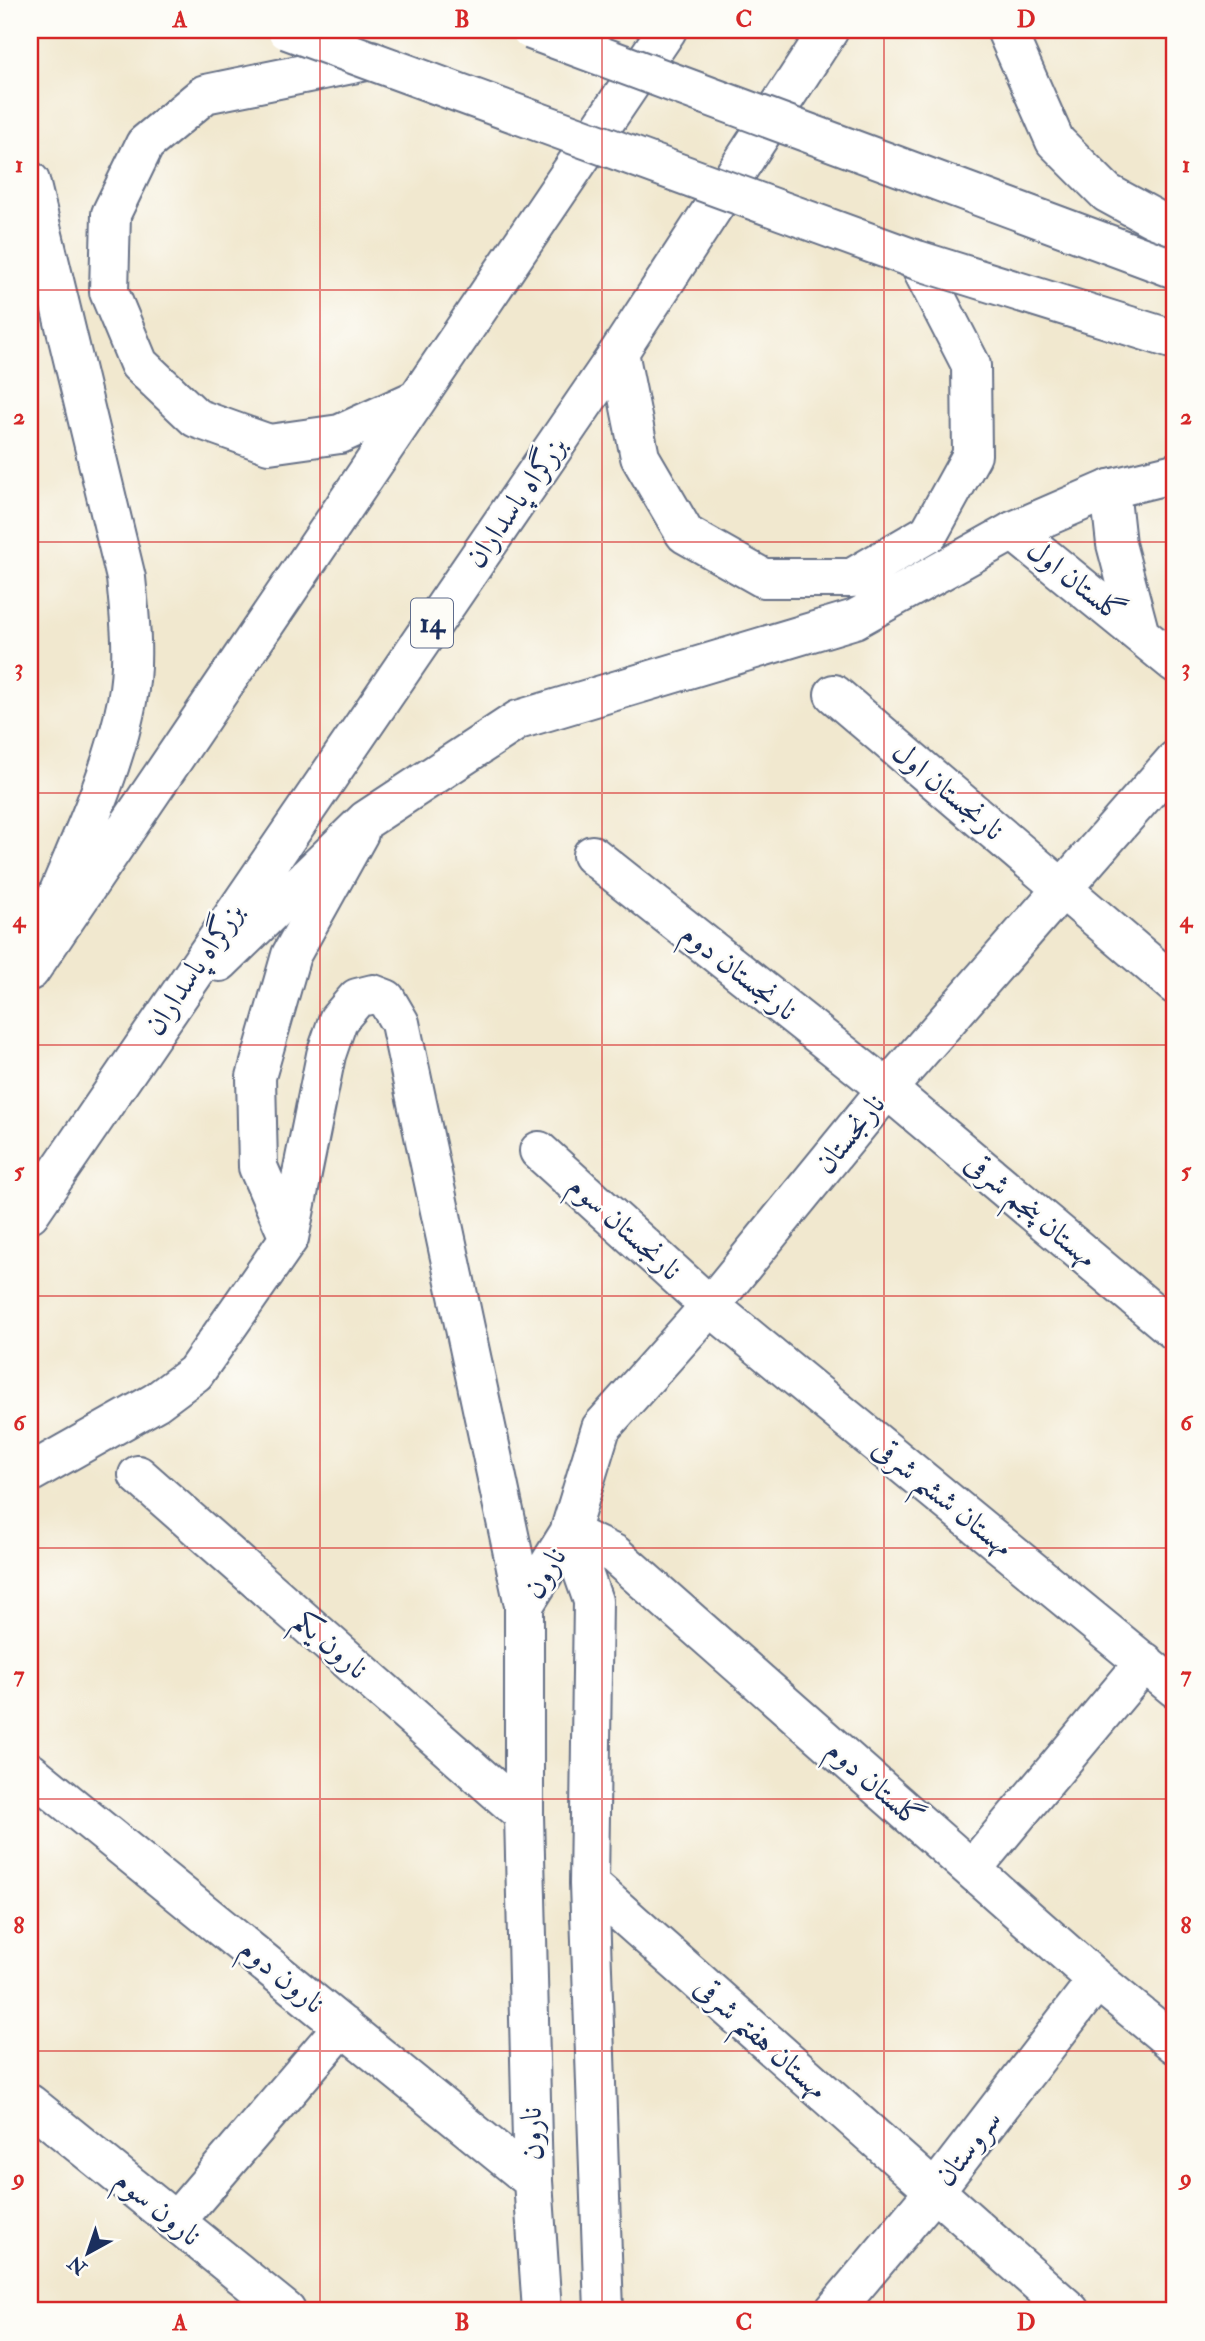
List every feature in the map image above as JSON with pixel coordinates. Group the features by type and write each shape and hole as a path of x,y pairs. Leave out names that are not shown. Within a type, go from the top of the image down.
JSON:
{"main road":[{"path":"287,30 917,260 1175,340"},
{"path":"531,30 1175,269"},
{"path":"30,971 667,30"},
{"name":"بزرگراه پاسداران","path":"30,1213 158,1022 619,352 829,30"},
{"path":"1006,30 1055,141 1107,193 1175,230"},
{"path":"372,60 205,94 145,144 111,214 109,292 139,364 196,418 269,444 340,434 415,400"},
{"path":"30,181 126,578 132,644 127,701 106,774 30,964"},
{"path":"619,352 640,457 685,534 763,578 852,578 929,533 972,455 971,365 917,260"},
{"path":"158,1022 366,820 518,720 855,619 1013,531 1110,489 1175,473"},
{"name":"گلستان اول","path":"1110,489 1116,544 1139,631"},
{"name":"گلستان اول","path":"1013,531 1175,663"},
{"name":"نارنجستان اول","path":"834,694 1175,985"},
{"name":"نارنجستان","path":"569,1533 601,1428 710,1306 887,1089 1061,887 1175,760"},
{"path":"289,1238 258,1167 256,1077 291,955 366,820"},
{"name":"نارنجستان دوم","path":"592,855 887,1089"},
{"path":"30,1473 156,1402 195,1373 289,1238 326,1055 338,1020 357,998 373,994 386,999 400,1023 524,1605"},
{"name":"مهستان پنجم شرقی","path":"887,1089 1175,1331"},
{"name":"نارنجستان سوم","path":"539,1151 710,1306"},
{"name":"مهستان ششم شرقی","path":"710,1306 1175,1688"},
{"name":"نارون یکم","path":"138,1475 524,1815"},
{"name":"نارون","path":"542,2311 533,2180 524,1815 524,1605 569,1533"},
{"name":"نارون","path":"569,1533 593,1601 589,1884 604,2311"},
{"name":"گلستان دوم","path":"569,1533 614,1554 1097,1980 1175,2043"},
{"path":"972,1870 1145,1662"},
{"name":"نارون دوم","path":"30,1772 533,2180"},
{"name":"مهستان هفتم شرقی","path":"589,1884 933,2193 1070,2311"},
{"name":"سروستان","path":"834,2311 933,2193 1097,1980"},
{"path":"175,2222 343,2026"},
{"name":"نارون سوم","path":"30,2104 286,2311"}]}
